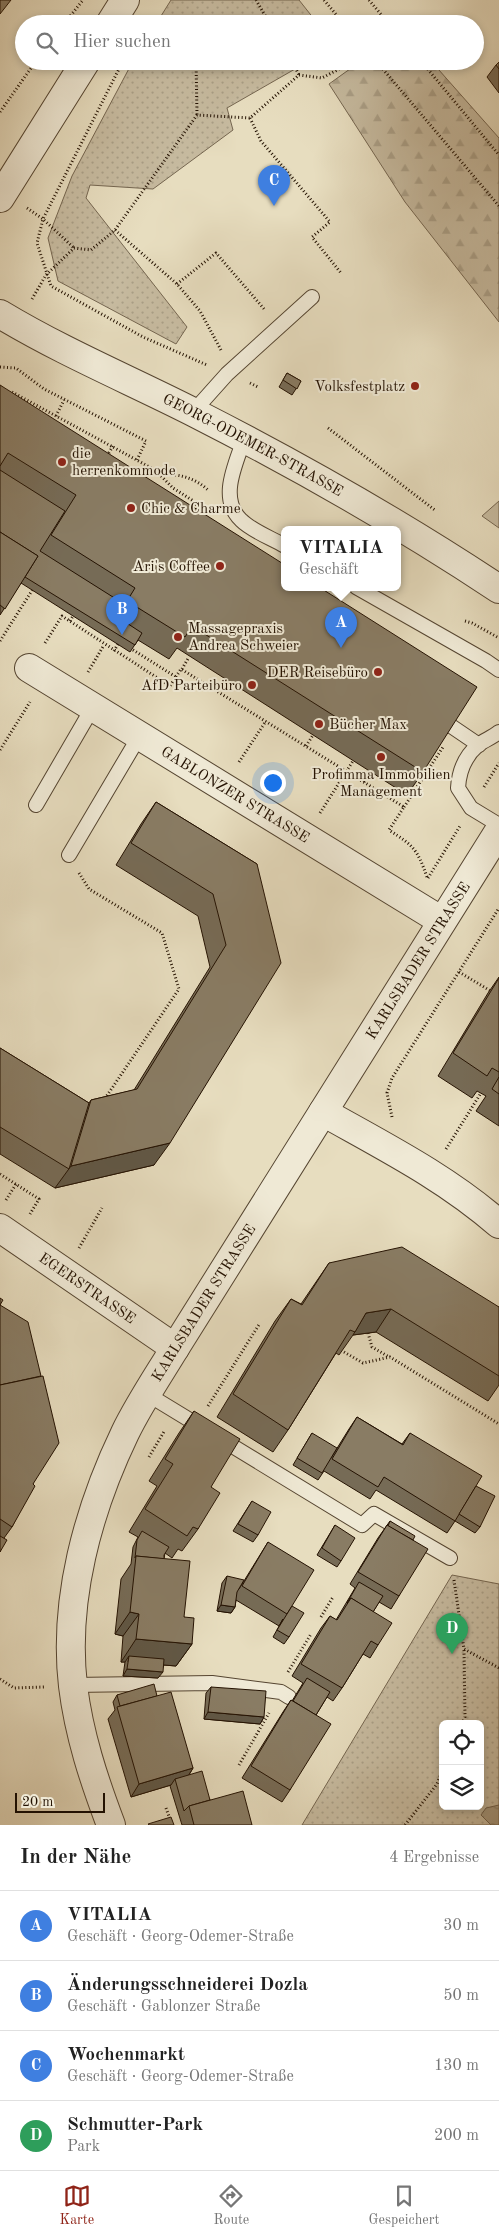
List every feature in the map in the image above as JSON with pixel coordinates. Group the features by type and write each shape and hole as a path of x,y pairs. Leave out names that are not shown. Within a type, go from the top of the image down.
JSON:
{"street":[{"path":"116,15 125,0"},
{"path":"0,198 80,70"},
{"name":"GEORG-ODEMER-STRASSE","path":"0,314 99,368 193,412 363,504 429,542 499,588"},
{"name":"GABLONZER STRASSE","path":"37,672 442,921"},
{"name":"KARLSBADER STRASSE","path":"111,1825 94,1778 82,1736 73,1685 70,1644 74,1598 82,1556 92,1515 107,1473 125,1432 175,1348 499,830"},
{"path":"323,1112 431,1172 473,1201 499,1224"},
{"name":"EGERSTRASSE","path":"6,1223 64,1272 175,1348"}],"lane":[{"path":"193,412 227,374 312,297"},
{"path":"244,439 228,490 232,508 241,520 281,544"},
{"path":"363,591 499,670"},
{"path":"36,805 94,707"},
{"path":"451,726 479,745"},
{"path":"499,732 479,745 459,769 458,788 472,808 499,825"},
{"path":"69,855 140,735"},
{"path":"147,1394 362,1525 374,1514 450,1558"},
{"path":"73,1685 212,1683 281,1692 289,1697"}],"path":[{"path":"71,15 83,0"},
{"path":"256,0 265,15"},
{"path":"324,0 336,15"},
{"path":"369,0 382,15"},
{"path":"0,112 30,70"},
{"path":"118,70 43,219 37,243 46,275 51,286 143,337 258,387"},
{"path":"43,219 74,248 91,250 115,230 197,115 196,70"},
{"path":"296,70 299,75"},
{"path":"197,115 250,118 299,75 322,78 337,70"},
{"path":"384,70 499,206"},
{"path":"428,70 499,155"},
{"path":"250,118 261,141 330,222 312,237 341,272"},
{"path":"115,230 177,284 200,311 220,345 227,374"},
{"path":"46,275 74,248"},
{"path":"177,284 216,253 278,326"},
{"path":"0,367 16,368 44,389 146,441 137,460"},
{"path":"8,390 154,470 173,488 195,502 200,520"},
{"path":"56,416 64,400"},
{"path":"328,428 443,517"},
{"path":"104,461 113,446"},
{"path":"0,641 34,586"},
{"path":"0,750 62,616 170,686 189,657"},
{"path":"70,621 73,616"},
{"path":"115,638 176,677"},
{"path":"114,651 118,644"},
{"path":"93,662 104,645"},
{"path":"182,669 404,807"},
{"path":"244,754 266,721"},
{"path":"306,746 313,735"},
{"path":"428,878 413,845 389,830 447,742 469,756"},
{"path":"327,802 353,760"},
{"path":"364,782 371,772"},
{"path":"69,855 89,890 162,932 179,989 106,1097"},
{"path":"398,1154 387,1093 392,1078 499,908"},
{"path":"459,972 499,996"},
{"path":"431,1172 481,1093"},
{"path":"0,1174 39,1199 6,1223"},
{"path":"6,1223 16,1184"},
{"path":"64,1272 102,1208"},
{"path":"196,1425 260,1323"},
{"path":"368,1333 372,1347 499,1424"},
{"path":"344,1352 363,1363 390,1357"},
{"path":"148,1458 176,1412"},
{"path":"450,1558 464,1649 464,1720"},
{"path":"321,1617 333,1597"},
{"path":"464,1649 499,1668"},
{"path":"0,1679 14,1688 73,1685"},
{"path":"405,1825 439,1779"},
{"path":"166,1808 172,1825"}],"green space":[{"path":"171,0 299,0 311,15 162,15"},
{"path":"128,70 293,70 227,108 233,130 153,189 90,185 86,198 187,327 176,344 58,281 48,238 72,176"},
{"path":"348,70 439,70 499,138 499,322 405,202 329,84"},
{"path":"499,501 499,528 482,516"},
{"path":"452,1575 499,1584 499,1825 302,1825"}],"water":[{"path":"499,1805 499,1825 491,1825 481,1815 486,1808"}],"building":[{"path":"0,0 11,0 0,14"},
{"path":"287,373 301,381 297,389 283,380"},
{"path":"0,385 281,562 281,591 325,591 477,687 423,772 192,626 185,637 127,601 135,588 51,535 76,495 8,453 0,466"},
{"path":"0,470 65,511 40,551 124,604 116,616 142,633 135,645 25,577 38,556 0,532"},
{"path":"0,532 38,556 5,609 0,605"},
{"path":"156,802 257,864 281,963 170,1143 71,1166 91,1100 137,1089 226,945 213,894 131,843"},
{"path":"499,978 499,1072 492,1068 487,1076 453,1053"},
{"path":"0,1048 89,1103 69,1169 0,1127"},
{"path":"499,1077 499,1094 492,1089"},
{"path":"402,1247 499,1307 499,1376 391,1309 366,1313 355,1332 350,1330 288,1430 233,1394 291,1299 302,1305 329,1263"},
{"path":"0,1305 28,1322 41,1376 0,1385"},
{"path":"43,1376 59,1443 33,1484 35,1486 12,1527 0,1519 0,1385"},
{"path":"194,1411 240,1439 211,1487 220,1493 198,1529 193,1527 187,1536 145,1509 173,1464 165,1459"},
{"path":"357,1417 403,1445 410,1433 482,1476 455,1521 384,1477 378,1487 332,1459"},
{"path":"312,1433 337,1448 322,1473 297,1458"},
{"path":"476,1486 495,1496 480,1527 459,1514"},
{"path":"252,1501 271,1512 258,1535 238,1524"},
{"path":"390,1521 415,1536 413,1540 388,1526"},
{"path":"335,1525 355,1538 341,1561 322,1548"},
{"path":"387,1525 428,1549 399,1596 358,1572"},
{"path":"142,1531 169,1547 164,1555 164,1559 136,1556 135,1558 137,1540"},
{"path":"0,1536 7,1540 0,1552"},
{"path":"268,1542 314,1570 287,1614 242,1586"},
{"path":"136,1556 190,1561 184,1617 194,1618 192,1644 136,1639 139,1614 130,1612"},
{"path":"227,1576 244,1580 237,1592 235,1607 221,1605"},
{"path":"359,1582 383,1596 373,1612 351,1598 347,1603"},
{"path":"351,1598 392,1623 378,1645 371,1641 342,1688 301,1664 330,1616 337,1620"},
{"path":"292,1606 304,1613 289,1637 277,1630"},
{"path":"129,1656 164,1659 163,1672 127,1669"},
{"path":"307,1678 330,1692 316,1715 293,1701"},
{"path":"154,1684 157,1696 120,1706 117,1695"},
{"path":"211,1687 266,1691 264,1717 208,1712"},
{"path":"171,1692 193,1768 139,1784 117,1707"},
{"path":"291,1700 331,1724 290,1790 251,1766"},
{"path":"202,1771 210,1800 189,1806 184,1811 175,1779"},
{"path":"243,1791 252,1825 194,1825 189,1806"},
{"path":"171,1817 174,1825 148,1824"}],"place":[{"name":"Wochenmarkt","path":"274,206"},
{"name":"Volksfestplatz","path":"415,386"},
{"name":"die herrenkommode","path":"62,462"},
{"name":"Chic & Charme","path":"131,508"},
{"name":"Ari's Coffee","path":"220,566"},
{"name":"Änderungsschneiderei Dozla","path":"122,635"},
{"name":"Massagepraxis Andrea Schweier","path":"178,637"},
{"name":"VITALIA","path":"341,648"},
{"name":"DER Reisebüro","path":"378,672"},
{"name":"AfD Parteibüro","path":"252,685"},
{"name":"Bücher Max","path":"319,724"},
{"name":"Profimma Immobilien Management","path":"381,757"},
{"name":"Schmutter-Park","path":"452,1654"}]}
